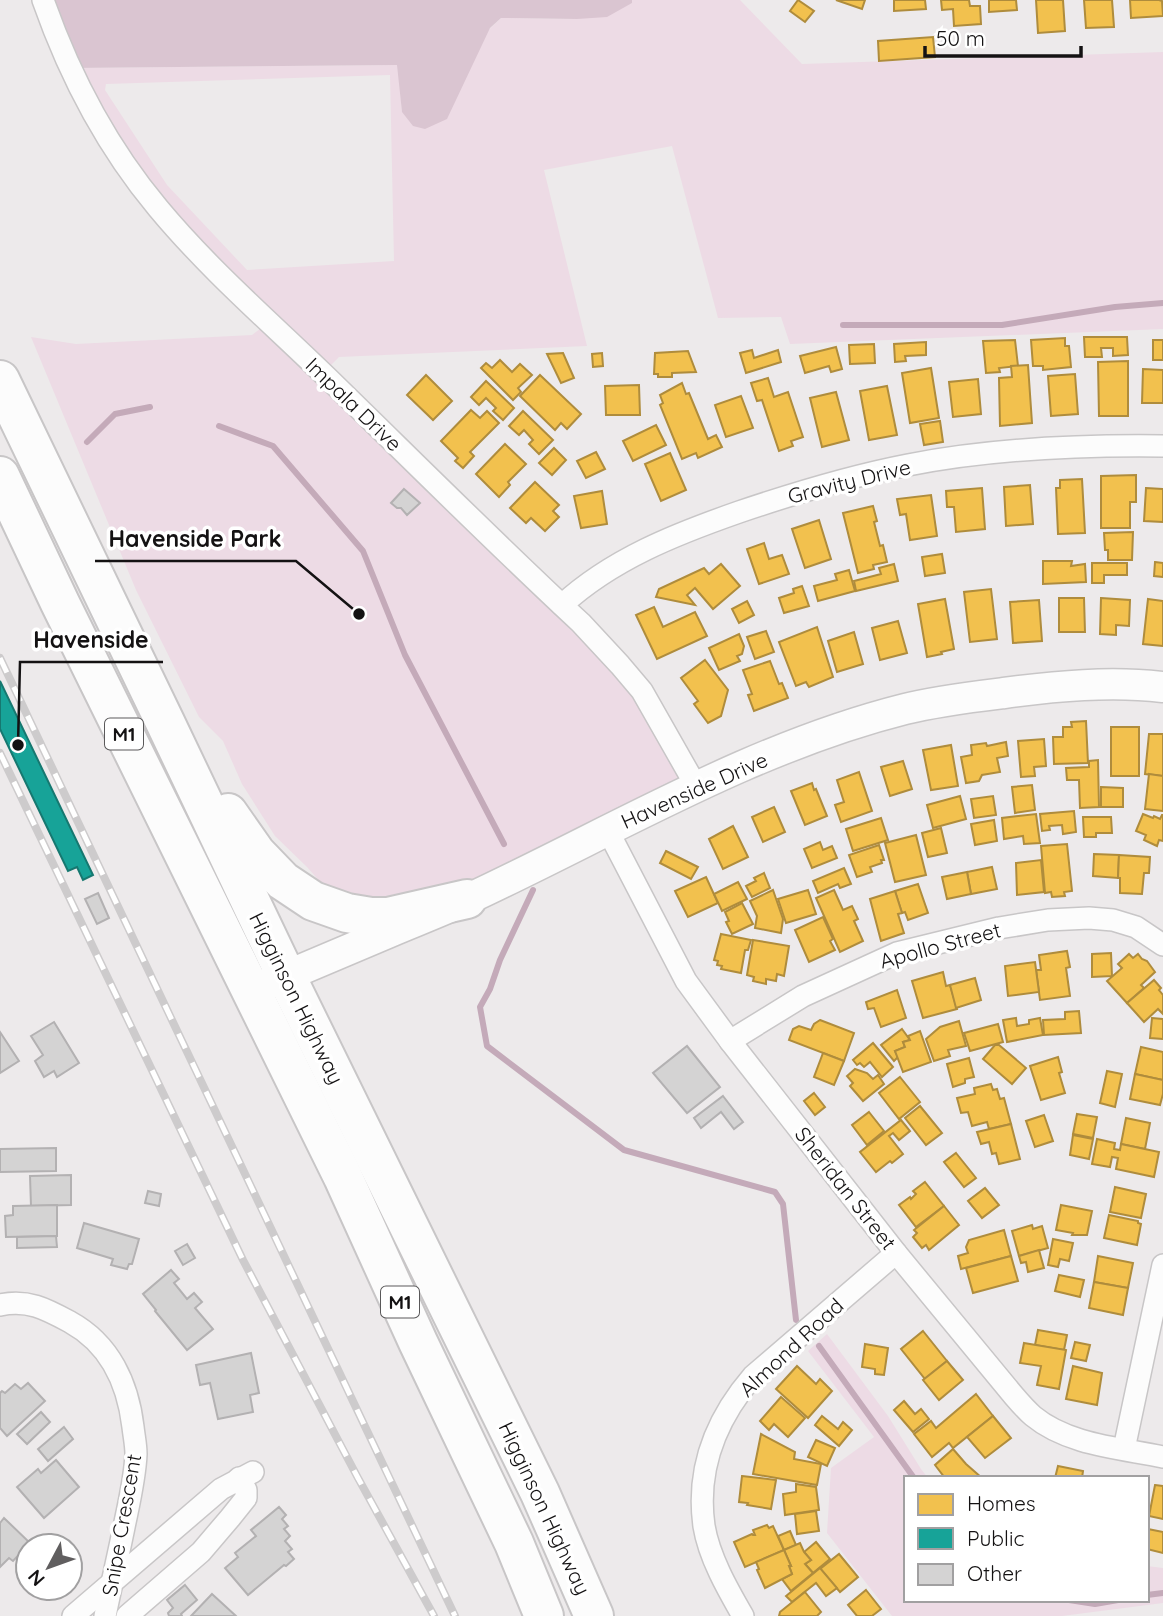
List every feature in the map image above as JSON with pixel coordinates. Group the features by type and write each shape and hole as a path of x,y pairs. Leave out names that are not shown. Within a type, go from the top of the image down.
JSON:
{"highway":[{"name":"Higginson Highway","path":"0,380 286,976 540,1493 594,1616"},
{"name":"Higginson Highway","path":"0,476 343,1177 544,1616"},
{"path":"165,722 256,853 283,881 313,901 346,914 388,917 467,899"}],"street":[{"name":"Impala Drive","path":"43,0 64,54 92,110 125,164 156,206 218,273 562,605 620,665 642,691 696,786"},
{"name":"Gravity Drive","path":"562,605 590,581 657,543 692,528 827,484 909,465 990,454 1090,447 1163,446"},
{"name":"Havenside Drive","path":"251,991 467,899 696,786 806,740 906,708 951,700 1071,685 1163,687"},
{"name":"Sheridan Street","path":"607,829 686,981 896,1253 1031,1415 1049,1427 1089,1442 1163,1457"},
{"name":"Apollo Street","path":"730,1041 803,996 897,953 999,928 1048,920 1114,920 1136,928 1163,945"},
{"name":"Almond Road","path":"743,1616 714,1560 704,1528 703,1494 706,1470 718,1428 726,1411 753,1376 896,1253"},
{"path":"1124,1449 1163,1265"},
{"name":"Snipe Crescent","path":"0,1306 20,1303 38,1306 79,1327 99,1344 113,1361 122,1380 131,1410 136,1452 130,1497 105,1616"},
{"path":"73,1616 221,1489 246,1475 246,1498 230,1518 201,1552 127,1616"}],"shaded area":[{"path":"45,0 632,0 632,3 607,17 501,18 490,28 447,119 425,129 413,126 402,112 397,65 72,68"},
{"path":"632,0 740,0 802,64 1163,52 1163,329 790,344 781,317 718,318 672,146 544,170 587,346 339,357 324,372 620,664 695,786 469,897 346,911 275,836 242,784 223,741 199,717 136,590 31,337 76,344 252,335 270,321 182,234 72,68 398,65 402,112 501,18 577,19 632,3","holes":["390,75 394,261 247,270 167,185 105,90 106,84"]},
{"path":"827,1334 888,1416 926,1476 904,1476 904,1602 1149,1602 1149,1566 1163,1568 1163,1603 1062,1616 892,1616 827,1533 831,1468 874,1437 808,1351"}],"building: Homes":[{"path":"798,0 814,11 805,22 790,11"},
{"path":"836,0 865,0 862,9"},
{"path":"894,0 925,0 926,9 894,11"},
{"path":"941,0 969,0 970,6 980,6 981,24 954,26 953,9 942,10"},
{"path":"989,0 1016,0 1017,10 989,12"},
{"path":"1036,0 1063,0 1065,31 1038,33"},
{"path":"1084,0 1112,0 1114,27 1086,28"},
{"path":"1130,0 1162,1 1163,16 1131,18"},
{"path":"933,37 935,57 879,61 878,41"},
{"path":"1084,337 1127,337 1128,355 1113,356 1113,348 1101,348 1102,357 1085,357"},
{"path":"1065,338 1065,346 1069,346 1071,367 1043,370 1043,366 1033,366 1031,340"},
{"path":"1015,340 1018,366 999,368 1000,372 986,373 983,341"},
{"path":"1153,340 1163,340 1163,360 1153,360"},
{"path":"926,342 926,355 905,356 906,361 895,362 894,344"},
{"path":"874,344 875,363 850,364 849,345"},
{"path":"836,347 842,369 831,372 829,366 805,373 800,356"},
{"path":"752,350 754,358 778,350 781,362 746,373 740,353"},
{"path":"688,351 696,372 672,373 672,377 658,377 658,374 654,374 655,353"},
{"path":"563,353 574,378 561,383 547,354"},
{"path":"602,353 603,366 593,367 592,354"},
{"path":"500,360 512,372 520,364 532,375 518,388 521,392 513,400 481,368 486,363 492,368"},
{"path":"1128,361 1128,416 1099,416 1098,362"},
{"path":"1028,365 1032,423 1000,426 999,378 1012,377 1011,366"},
{"path":"931,368 939,418 910,423 902,373"},
{"path":"1143,369 1163,370 1163,403 1142,403"},
{"path":"1075,374 1078,414 1051,416 1048,376"},
{"path":"426,375 452,401 433,420 407,395"},
{"path":"540,375 581,414 567,429 561,423 555,430 520,396"},
{"path":"768,378 774,397 788,392 803,437 791,441 793,446 779,451 762,400 757,401 751,383"},
{"path":"978,379 981,414 953,417 949,382"},
{"path":"486,381 514,408 503,420 493,411 496,408 486,398 479,405 471,397"},
{"path":"682,383 686,394 689,393 708,439 716,435 722,447 698,458 696,453 682,459 660,405 663,403 660,395"},
{"path":"639,385 640,415 606,415 605,386"},
{"path":"887,386 897,435 869,440 860,391"},
{"path":"836,392 849,440 822,447 810,398"},
{"path":"741,396 753,428 726,437 715,405"},
{"path":"471,410 480,418 487,411 499,423 470,452 474,456 463,468 455,461 458,458 441,441"},
{"path":"523,411 553,440 539,454 529,444 533,440 524,430 519,435 509,426"},
{"path":"940,421 943,442 924,445 920,424"},
{"path":"656,425 666,445 633,461 623,441"},
{"path":"505,444 526,464 508,482 510,485 499,497 476,474"},
{"path":"554,448 566,460 552,475 539,463"},
{"path":"596,452 605,469 586,478 577,461"},
{"path":"670,453 686,490 661,501 645,464"},
{"path":"1136,475 1136,502 1130,502 1130,528 1101,528 1101,476"},
{"path":"1082,479 1085,533 1058,534 1056,488 1060,488 1060,480"},
{"path":"535,482 559,505 553,511 559,517 545,531 531,518 526,523 510,508"},
{"path":"1030,485 1033,524 1006,526 1004,487"},
{"path":"982,488 985,529 956,532 954,507 947,507 946,491"},
{"path":"1146,488 1163,489 1163,522 1144,521"},
{"path":"602,491 607,524 581,528 574,496"},
{"path":"931,495 937,536 910,540 906,514 900,515 897,499"},
{"path":"873,506 880,546 883,545 887,562 873,565 874,569 858,573 843,513"},
{"path":"819,520 831,559 805,568 792,529"},
{"path":"1133,532 1132,560 1108,560 1104,533"},
{"path":"764,543 769,559 782,555 789,574 759,584 747,549"},
{"path":"942,554 945,573 925,576 922,557"},
{"path":"1043,561 1072,561 1071,566 1085,564 1086,582 1043,584"},
{"path":"1155,562 1163,563 1163,577 1154,576"},
{"path":"1092,563 1127,563 1127,575 1104,575 1104,583 1092,583"},
{"path":"721,564 740,586 713,609 695,588 687,595 695,605 656,597 659,589 704,568 709,574"},
{"path":"894,564 898,581 856,591 854,581 881,574 879,568"},
{"path":"849,570 855,591 818,601 814,586 837,580 835,574"},
{"path":"802,586 809,606 784,613 779,598 794,593 793,589"},
{"path":"991,589 997,639 970,642 964,592"},
{"path":"1059,598 1084,598 1085,632 1059,632"},
{"path":"1101,598 1130,600 1129,626 1116,625 1116,635 1100,634"},
{"path":"945,599 954,649 927,657 918,604"},
{"path":"1148,599 1163,601 1163,646 1143,644"},
{"path":"1039,600 1042,641 1013,643 1010,602"},
{"path":"747,601 754,615 739,623 732,609"},
{"path":"654,607 663,627 695,612 707,636 657,659 636,615"},
{"path":"898,621 907,653 880,660 872,628"},
{"path":"817,627 833,677 809,687 806,682 796,686 779,642"},
{"path":"766,631 774,652 755,659 747,637"},
{"path":"854,632 863,664 837,672 828,641"},
{"path":"739,634 744,646 742,654 737,656 740,661 719,670 709,648"},
{"path":"705,660 728,690 721,716 708,723 694,704 698,701 681,678"},
{"path":"770,661 788,698 754,711 748,695 752,694 743,670"},
{"path":"1086,721 1088,763 1054,764 1053,737 1063,737 1063,727 1072,727 1071,722"},
{"path":"1111,727 1139,727 1139,776 1111,776"},
{"path":"1149,734 1163,734 1163,776 1145,774"},
{"path":"1044,739 1046,766 1034,767 1035,776 1021,777 1018,741"},
{"path":"1006,742 1008,756 997,758 1000,772 982,775 979,781 966,783 961,757 972,755 971,745 986,743 987,746"},
{"path":"951,745 958,786 931,790 923,750"},
{"path":"1098,760 1099,807 1080,808 1079,780 1067,780 1066,768 1089,767 1089,761"},
{"path":"903,761 912,789 890,796 881,767"},
{"path":"859,772 872,811 841,822 835,805 844,802 837,780"},
{"path":"1149,774 1163,776 1163,811 1145,809"},
{"path":"812,783 827,816 805,825 791,791"},
{"path":"1032,785 1035,810 1015,813 1012,787"},
{"path":"1101,787 1123,788 1123,807 1101,807"},
{"path":"960,796 966,819 933,828 927,805"},
{"path":"993,796 996,815 974,818 971,799"},
{"path":"774,807 785,832 763,842 752,817"},
{"path":"1074,811 1076,832 1063,834 1062,825 1049,826 1050,830 1042,831 1040,814"},
{"path":"1036,814 1040,843 1024,844 1023,836 1004,839 1002,818"},
{"path":"1143,814 1160,819 1163,815 1163,841 1159,840 1157,846 1144,840 1146,835 1136,831"},
{"path":"1083,817 1111,817 1112,833 1096,833 1096,837 1084,837"},
{"path":"881,818 888,840 853,851 846,829"},
{"path":"994,820 997,841 975,845 971,824"},
{"path":"733,826 748,857 723,869 709,839"},
{"path":"941,828 947,853 928,857 922,833"},
{"path":"916,835 926,875 895,882 885,843"},
{"path":"820,842 823,850 832,846 837,858 812,868 804,849"},
{"path":"1067,844 1072,891 1064,892 1065,896 1052,897 1051,892 1045,893 1041,846"},
{"path":"879,845 884,860 881,860 882,863 870,867 872,872 857,877 849,855"},
{"path":"666,851 698,867 691,879 660,863"},
{"path":"1094,854 1119,855 1118,878 1093,876"},
{"path":"1119,855 1150,857 1149,873 1144,873 1142,894 1120,893"},
{"path":"1041,860 1044,892 1017,895 1016,863"},
{"path":"992,867 997,889 971,894 967,872"},
{"path":"844,868 851,884 840,888 838,884 818,893 813,881"},
{"path":"967,872 971,894 947,899 942,877"},
{"path":"764,873 770,888 752,897 746,886"},
{"path":"706,877 718,903 688,917 675,891"},
{"path":"738,882 747,899 722,911 714,894"},
{"path":"918,884 928,913 908,920 905,912 902,913 895,891"},
{"path":"773,890 783,919 781,933 755,928 757,916 750,901"},
{"path":"808,890 816,914 786,923 778,899"},
{"path":"834,890 843,910 852,906 858,919 854,921 863,941 840,952 816,898"},
{"path":"895,891 902,913 898,914 904,933 881,941 870,899"},
{"path":"742,903 753,924 732,934 725,912"},
{"path":"823,917 835,950 809,962 795,930"},
{"path":"721,934 751,940 748,950 745,950 741,973 721,969 722,966 717,965 718,961 714,960"},
{"path":"753,940 789,946 784,976 777,974 776,981 766,979 766,984 753,981 754,977 747,975"},
{"path":"1067,951 1070,967 1066,968 1070,996 1040,1000 1036,970 1041,970 1039,955"},
{"path":"1111,953 1112,976 1092,977 1092,954"},
{"path":"1129,954 1133,958 1138,954 1155,972 1141,985 1144,988 1127,1003 1107,981 1122,968 1118,964"},
{"path":"1035,962 1039,992 1008,996 1005,966"},
{"path":"943,972 946,986 950,985 957,1009 923,1018 912,981"},
{"path":"975,978 981,1000 956,1008 950,985"},
{"path":"1154,980 1163,995 1163,1014 1158,1009 1144,1022 1127,1003"},
{"path":"897,990 906,1018 881,1027 874,1008 868,1009 866,1002"},
{"path":"1079,1011 1081,1033 1044,1035 1043,1020 1065,1019 1065,1012"},
{"path":"1016,1018 1017,1026 1040,1018 1043,1035 1007,1042 1003,1020"},
{"path":"1152,1018 1163,1019 1163,1039 1150,1038"},
{"path":"820,1020 854,1033 844,1061 789,1040 793,1029 799,1026 811,1030"},
{"path":"959,1021 966,1046 948,1050 950,1056 934,1061 926,1039 940,1027"},
{"path":"998,1024 1003,1042 970,1051 964,1033"},
{"path":"902,1029 910,1040 903,1042 905,1047 895,1051 898,1057 894,1061 881,1045"},
{"path":"920,1031 931,1062 903,1072 895,1051 905,1047 903,1042 910,1040 908,1036"},
{"path":"873,1043 893,1067 882,1077 870,1062 864,1067 853,1060"},
{"path":"995,1045 999,1045 1026,1068 1012,1084 983,1059"},
{"path":"1141,1047 1163,1052 1163,1080 1135,1074"},
{"path":"823,1053 844,1061 834,1085 814,1077"},
{"path":"1058,1057 1065,1093 1041,1100 1030,1066"},
{"path":"969,1058 974,1077 953,1087 947,1064"},
{"path":"855,1069 867,1073 873,1079 878,1075 884,1084 863,1101 850,1086 853,1083 847,1076"},
{"path":"1107,1071 1122,1074 1115,1107 1100,1103"},
{"path":"1135,1074 1163,1080 1160,1105 1130,1099"},
{"path":"900,1077 920,1102 899,1119 879,1093"},
{"path":"991,1084 993,1090 997,1089 1000,1099 1004,1098 1011,1124 989,1129 987,1122 972,1126 968,1112 961,1113 957,1098 975,1094 974,1088"},
{"path":"814,1093 825,1107 815,1115 804,1101"},
{"path":"920,1106 942,1133 926,1145 905,1118"},
{"path":"869,1112 884,1131 867,1145 852,1125"},
{"path":"1077,1114 1097,1117 1093,1138 1073,1134"},
{"path":"1044,1115 1053,1141 1035,1147 1026,1121"},
{"path":"1126,1118 1150,1123 1145,1149 1121,1144"},
{"path":"901,1120 910,1131 899,1140 893,1133 889,1136 903,1154 876,1172 860,1152"},
{"path":"1011,1124 1020,1159 999,1164 996,1153 992,1154 989,1142 981,1144 977,1132"},
{"path":"1073,1135 1093,1139 1089,1159 1070,1155"},
{"path":"1097,1139 1115,1143 1114,1149 1120,1150 1121,1144 1159,1152 1154,1177 1116,1169 1118,1158 1112,1157 1110,1167 1092,1164"},
{"path":"956,1153 976,1178 964,1187 944,1162"},
{"path":"925,1182 944,1206 916,1227 899,1205 910,1197 911,1199 916,1194 913,1191"},
{"path":"1115,1187 1146,1194 1141,1218 1110,1212"},
{"path":"985,1188 999,1205 982,1218 968,1201"},
{"path":"1061,1205 1092,1211 1087,1235 1072,1235 1073,1233 1056,1230"},
{"path":"944,1206 959,1225 929,1250 926,1245 922,1248 913,1237 917,1233 914,1230"},
{"path":"1109,1215 1141,1224 1137,1245 1104,1238"},
{"path":"1032,1225 1033,1229 1042,1226 1048,1248 1019,1256 1012,1231"},
{"path":"1004,1230 1011,1256 961,1269 958,1256 968,1253 966,1247 969,1240"},
{"path":"1053,1239 1073,1243 1069,1261 1060,1259 1058,1267 1048,1265"},
{"path":"1039,1250 1044,1268 1028,1272 1026,1262 1021,1263 1019,1256"},
{"path":"1011,1256 1018,1281 973,1293 966,1268"},
{"path":"1098,1256 1133,1263 1128,1288 1094,1282"},
{"path":"1059,1275 1084,1280 1080,1297 1055,1291"},
{"path":"1094,1282 1128,1288 1123,1315 1089,1308"},
{"path":"1038,1330 1067,1335 1064,1350 1035,1345"},
{"path":"923,1331 947,1361 925,1379 901,1349"},
{"path":"1075,1342 1090,1345 1086,1361 1071,1358"},
{"path":"1024,1343 1066,1350 1059,1389 1037,1385 1041,1366 1020,1363"},
{"path":"865,1344 888,1348 884,1375 875,1374 875,1369 862,1367"},
{"path":"947,1361 963,1380 939,1400 923,1380"},
{"path":"797,1366 816,1384 820,1379 832,1391 808,1418 776,1389"},
{"path":"1073,1366 1102,1373 1097,1405 1066,1399"},
{"path":"976,1394 993,1416 953,1448 949,1443 932,1457 914,1434 931,1421 936,1428"},
{"path":"781,1397 805,1418 788,1437 774,1424 769,1430 760,1421"},
{"path":"904,1401 915,1414 921,1409 929,1419 913,1432 894,1410"},
{"path":"822,1416 838,1429 843,1422 852,1430 839,1446 815,1425"},
{"path":"993,1416 1011,1438 985,1458 967,1437"},
{"path":"761,1434 795,1452 794,1459 821,1464 817,1485 753,1474"},
{"path":"816,1440 835,1448 827,1466 808,1457"},
{"path":"953,1449 980,1476 943,1476 935,1465"},
{"path":"1058,1466 1083,1471 1082,1476 1056,1476"},
{"path":"742,1476 776,1480 771,1509 739,1502"},
{"path":"796,1484 816,1487 819,1510 785,1515 783,1494 796,1492"},
{"path":"1155,1485 1163,1486 1163,1519 1149,1516"},
{"path":"816,1511 819,1531 797,1534 795,1514"},
{"path":"767,1525 769,1528 773,1526 784,1550 745,1567 734,1542 755,1535 753,1530"},
{"path":"1149,1529 1163,1532 1163,1553 1149,1550"},
{"path":"790,1531 796,1545 784,1550 778,1536"},
{"path":"816,1542 830,1559 813,1573 805,1564 811,1560 804,1552"},
{"path":"800,1543 811,1560 805,1564 813,1573 791,1591 782,1579 792,1574 784,1550"},
{"path":"784,1550 792,1574 765,1588 756,1562"},
{"path":"839,1554 858,1577 840,1592 820,1569"},
{"path":"820,1568 837,1588 826,1596 816,1583 792,1602 786,1596"},
{"path":"866,1590 881,1609 872,1616 857,1616 848,1605"},
{"path":"805,1592 821,1612 817,1616 779,1616 780,1612"}],"building: Public":[{"path":"0,681 93,875 83,880 77,867 68,871 0,729"}],"building: Other":[{"path":"404,489 420,503 407,515 391,503"},
{"path":"98,893 109,918 97,924 85,899"},
{"path":"54,1022 79,1063 57,1077 54,1071 44,1077 35,1061 43,1055 31,1036"},
{"path":"0,1032 19,1061 0,1073"},
{"path":"687,1046 720,1087 687,1113 653,1073"},
{"path":"723,1096 743,1122 734,1129 721,1112 701,1128 694,1118"},
{"path":"56,1148 56,1171 0,1172 0,1149"},
{"path":"71,1175 71,1205 31,1206 30,1176"},
{"path":"148,1191 161,1194 159,1206 145,1203"},
{"path":"57,1205 57,1236 6,1237 5,1216 13,1215 13,1206"},
{"path":"84,1223 139,1239 132,1264 129,1264 127,1269 111,1265 113,1259 77,1248"},
{"path":"56,1236 57,1247 17,1248 17,1237"},
{"path":"187,1244 195,1258 183,1265 175,1251"},
{"path":"171,1270 179,1279 174,1283 187,1299 194,1293 202,1302 195,1308 213,1329 187,1350 143,1294"},
{"path":"251,1353 259,1393 250,1395 253,1412 218,1419 210,1383 200,1385 196,1365"},
{"path":"28,1383 45,1401 7,1436 0,1428 0,1393 5,1393 15,1384 21,1389"},
{"path":"41,1412 50,1422 27,1444 17,1434"},
{"path":"64,1427 73,1439 48,1461 38,1449"},
{"path":"56,1460 79,1487 44,1518 17,1487 38,1469 41,1473"},
{"path":"279,1507 286,1515 282,1519 288,1526 284,1529 290,1536 285,1541 292,1549 288,1552 294,1559 248,1595 225,1568 238,1557 235,1553 256,1536 251,1530"},
{"path":"4,1518 19,1532 14,1532 14,1560 9,1558 0,1567 0,1523"},
{"path":"185,1585 197,1600 182,1616 169,1616 168,1613 173,1608 167,1600"},
{"path":"212,1594 236,1616 191,1616"}],"waterway":[{"path":"843,325 1002,325 1115,307 1163,303"},
{"path":"87,442 115,414 150,407"},
{"path":"219,426 273,446 363,551 405,655 504,844"},
{"path":"533,890 480,1007 487,1046 624,1150 775,1192 783,1204 796,1320"},
{"path":"819,1346 913,1476"},
{"path":"1149,1595 1163,1593"},
{"path":"1082,1602 1106,1602"}],"railway":[{"path":"0,658 455,1616"},
{"path":"0,753 243,1260 434,1616"}],"place":[{"name":"Havenside Park","path":"359,614"},
{"name":"Havenside","path":"18,745"}]}
